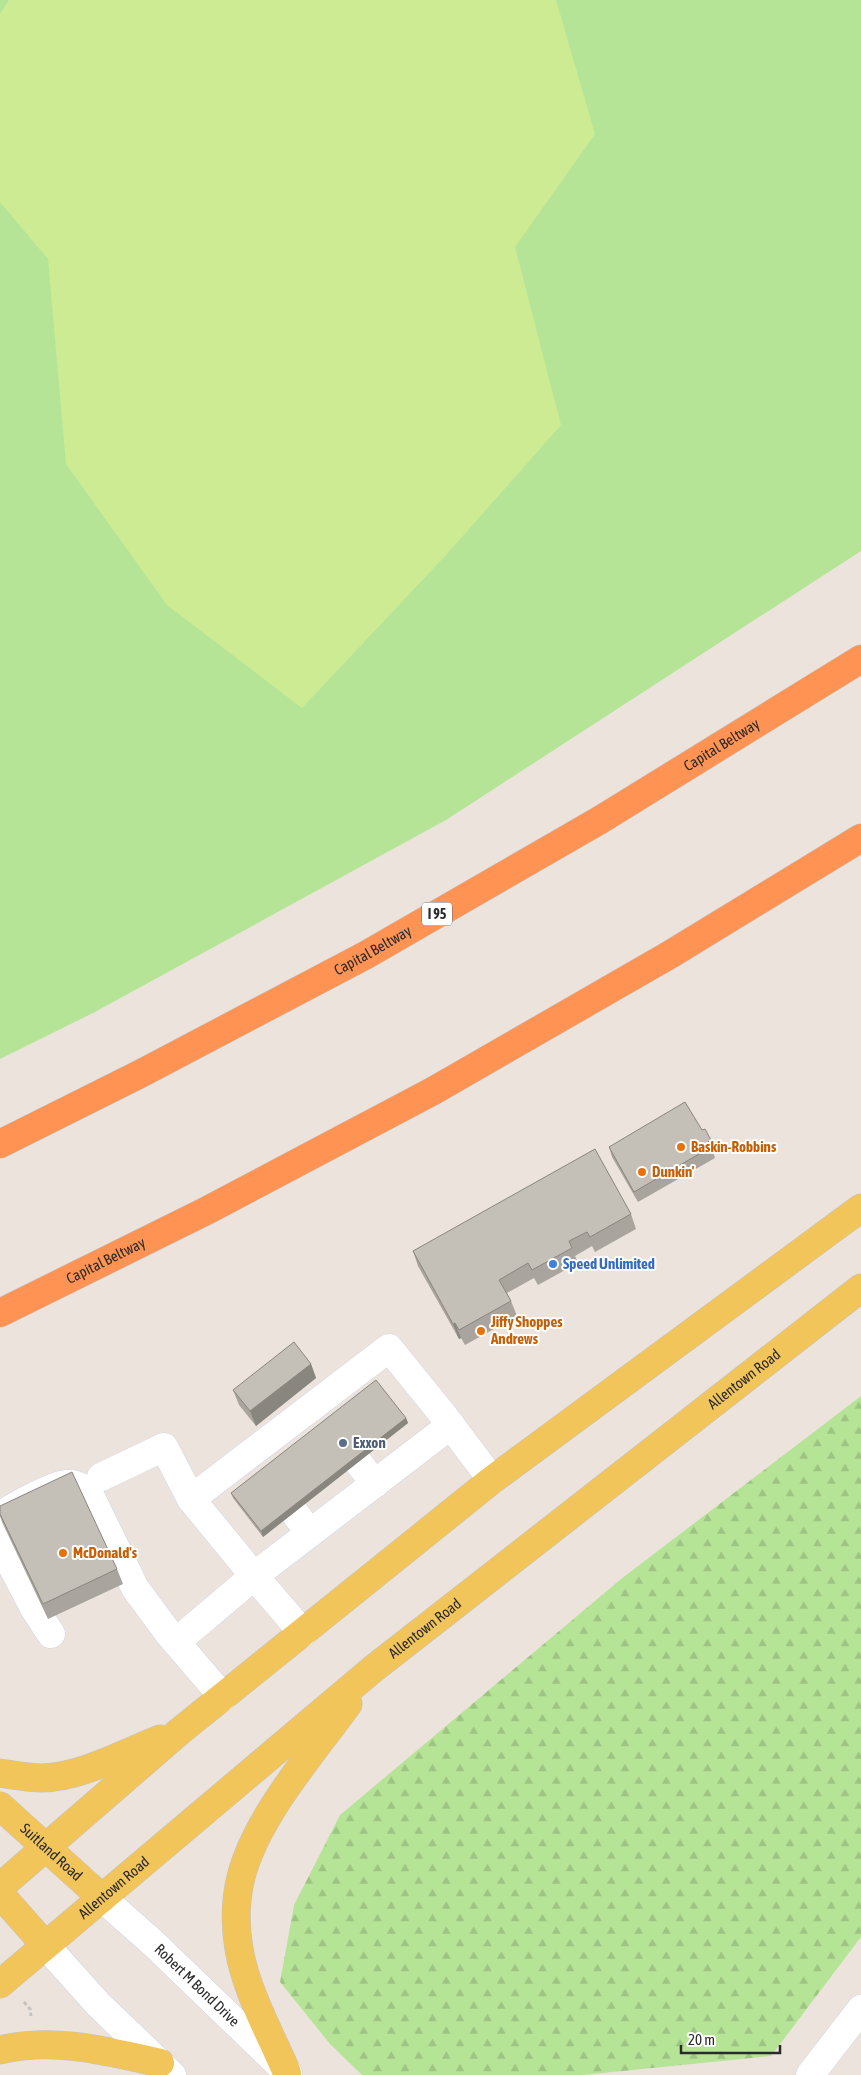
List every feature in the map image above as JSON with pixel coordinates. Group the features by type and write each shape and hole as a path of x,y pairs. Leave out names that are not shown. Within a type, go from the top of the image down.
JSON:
{"highway":[{"name":"Capital Beltway","path":"0,1144 148,1070 366,955 609,814 861,659"},
{"name":"Capital Beltway","path":"0,1313 206,1211 433,1090 671,954 861,838"}],"main road":[{"path":"0,1887 180,1731 492,1480 861,1208"},
{"name":"Allentown Road","path":"0,1984 374,1668 861,1288"},
{"path":"288,2074 252,1993 239,1950 236,1904 240,1878 248,1855 275,1805 374,1668"},
{"path":"0,1773 42,1778 78,1772 180,1731"},
{"name":"Suitland Road","path":"0,1806 102,1898"},
{"path":"0,1894 46,1945"},
{"path":"0,2050 35,2044 57,2045 106,2051 166,2069"}],"street":[{"path":"191,1500 257,1464 320,1416 389,1348 451,1425 492,1480"},
{"path":"172,1638 451,1425"},
{"path":"101,1477 164,1447 191,1500 303,1632"},
{"path":"358,1462 375,1484"},
{"path":"0,1517 20,1503 65,1484 77,1485 88,1491 135,1588 172,1638 223,1697"},
{"path":"294,1512 310,1533"},
{"path":"0,1543 34,1608 51,1634"},
{"name":"Robert M Bond Drive","path":"102,1898 152,1942 288,2074"},
{"path":"46,1945 98,2004 166,2069"},
{"path":"810,2075 861,2009"}],"path":[{"path":"22,2000 30,2009 32,2022"}],"green space":[{"path":"0,0 861,0 861,551 446,820 93,1013 0,1059"},
{"path":"9,0 556,0 595,134 515,247 561,425 446,555 302,708 167,605 66,464 48,259 0,202 0,14"},
{"path":"861,1396 861,1937 771,2056 583,2075 362,2075 330,2044 280,1982 294,1905 340,1815 621,1579"}],"building":[{"path":"685,1102 702,1130 705,1129 711,1140 708,1142 711,1147 634,1192 609,1147"},
{"path":"595,1149 631,1214 590,1237 587,1232 569,1241 572,1248 532,1270 528,1263 499,1280 511,1301 459,1330 455,1323 453,1324 413,1251"},
{"path":"294,1342 311,1364 250,1411 233,1390"},
{"name":"Exxon","path":"376,1380 406,1418 261,1531 231,1493"},
{"name":"McDonald's","path":"72,1472 117,1569 43,1604 0,1514 0,1506"}],"place":[{"name":"Baskin-Robbins","path":"681,1147"},
{"name":"Dunkin'","path":"642,1172"},
{"name":"Speed Unlimited","path":"553,1264"},
{"name":"Jiffy Shoppes Andrews","path":"481,1331"},
{"name":"Exxon","path":"343,1443"},
{"name":"McDonald's","path":"63,1553"}]}
